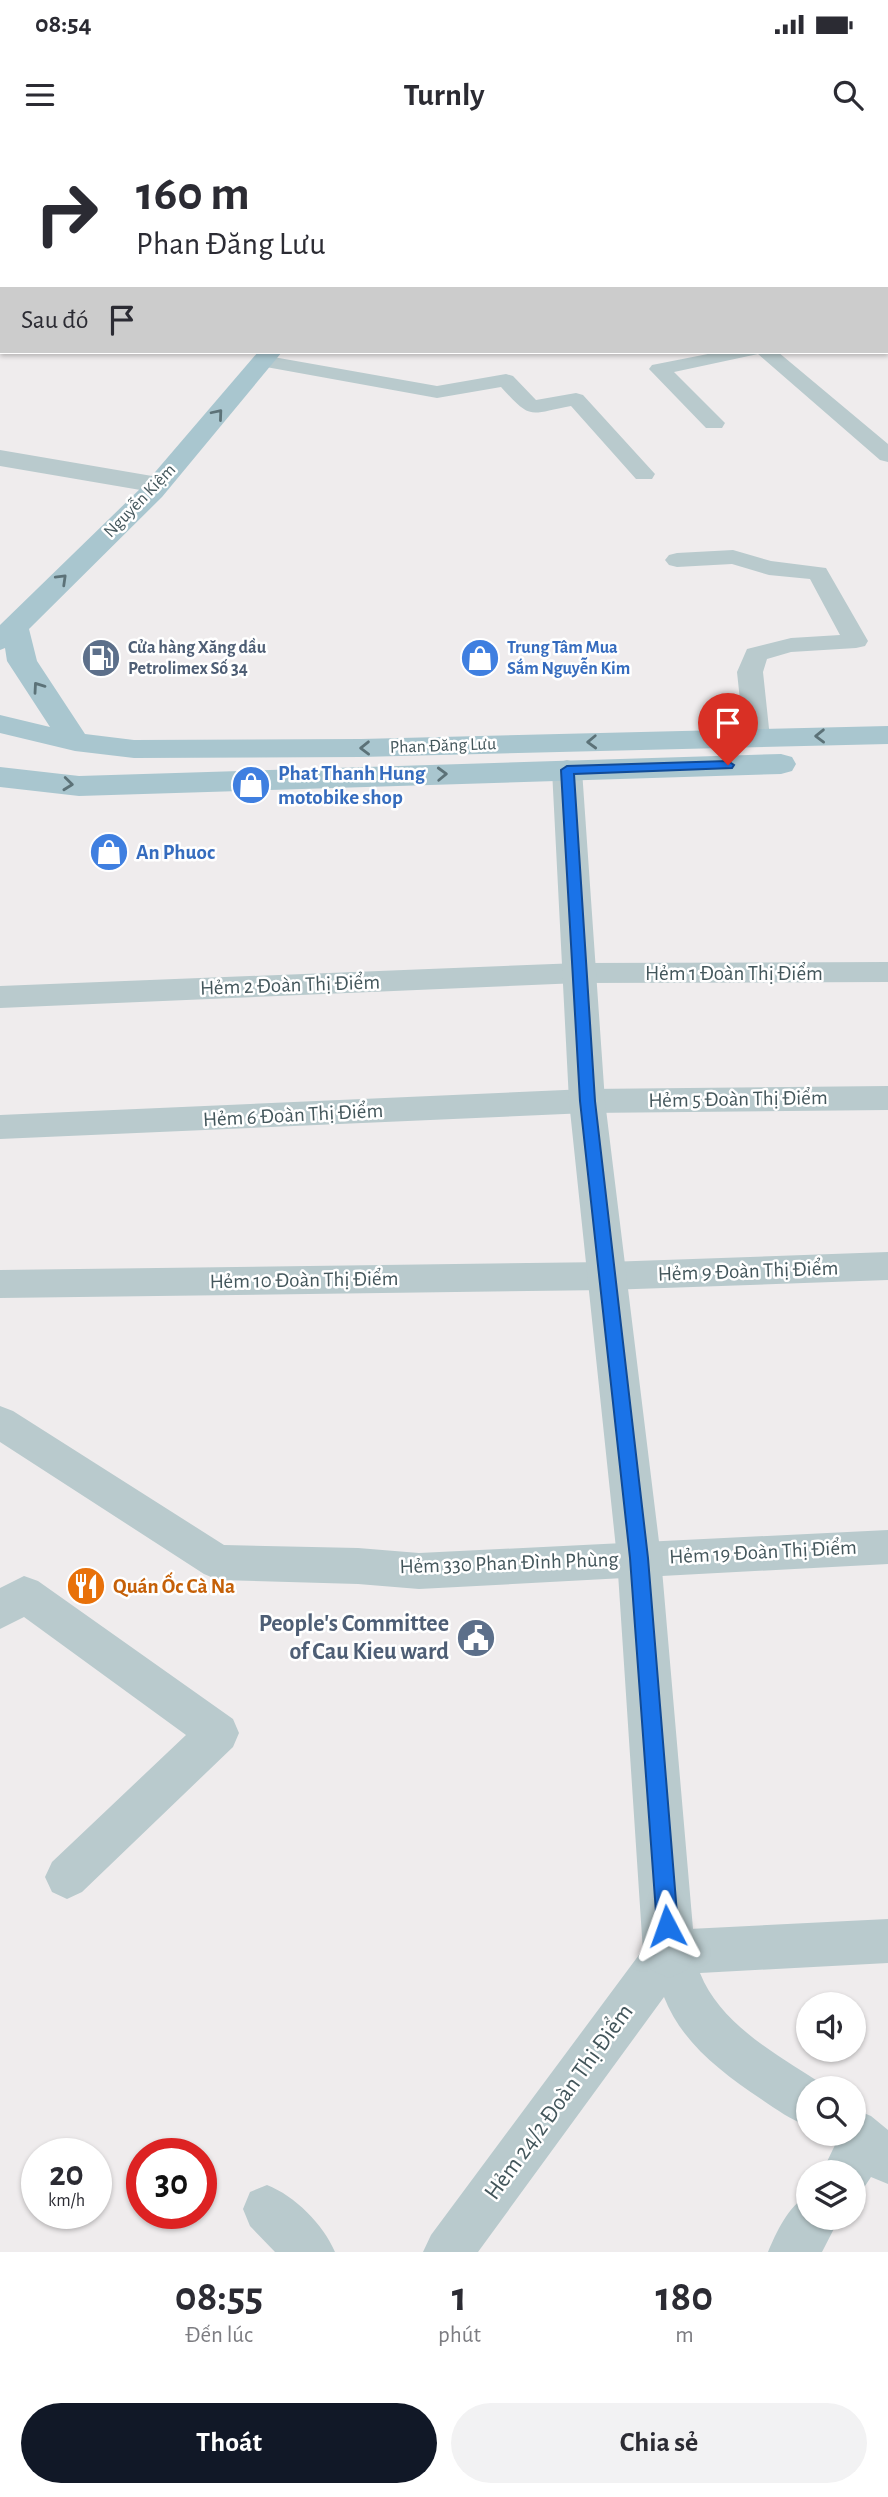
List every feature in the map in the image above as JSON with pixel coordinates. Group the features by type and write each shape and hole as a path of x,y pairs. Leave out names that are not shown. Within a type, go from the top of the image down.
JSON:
{"main road":[{"name":"Nguyễn Kiệm","path":"7,634 158,485 266,356"},
{"path":"7,634 75,742"},
{"name":"Phan Đăng Lưu","path":"0,724 75,742 134,749 348,748 888,735"},
{"name":"Phan Đăng Lưu","path":"0,777 79,786 888,761"}],"street":[{"path":"0,458 158,485"},
{"path":"567,770 587,1101 639,1558 669,1952"}],"lane":[{"path":"715,423 659,369 738,354"},
{"path":"768,354 888,455"},
{"path":"266,356 437,392 506,380 531,407 576,399 644,474"},
{"path":"677,560 733,557 769,568 818,573 856,641 791,645 756,654 750,672 757,738"},
{"name":"Hẻm 1 Đoàn Thị Điểm","path":"579,973 888,972"},
{"name":"Hẻm 2 Đoàn Thị Điểm","path":"0,997 579,973"},
{"name":"Hẻm 5 Đoàn Thị Điểm","path":"587,1101 888,1098"},
{"name":"Hẻm 6 Đoàn Thị Điểm","path":"0,1128 587,1101"},
{"name":"Hẻm 9 Đoàn Thị Điểm","path":"607,1276 888,1266"},
{"name":"Hẻm 10 Đoàn Thị Điểm","path":"0,1284 607,1276"},
{"name":"Hẻm 330 Phan Đình Phùng","path":"0,1422 218,1562 419,1571 639,1558"},
{"name":"Hẻm 19 Đoàn Thị Điểm","path":"639,1558 888,1547"},
{"path":"0,1611 23,1594 218,1733 67,1877"},
{"path":"796,2095 730,2050 689,2003 669,1952 888,1941"},
{"name":"Hẻm 24/2 Đoàn Thị Điểm","path":"448,2252 669,1952"},
{"path":"267,2209 310,2252"},
{"path":"793,2252 807,2230"}],"place":[{"name":"Cửa hàng Xăng dầu Petrolimex Số 34","path":"101,658"},
{"name":"Trung Tâm Mua Sắm Nguyễn Kim","path":"480,658"},
{"name":"Phat Thanh Hung motobike shop","path":"251,785"},
{"name":"An Phuoc","path":"109,852"},
{"name":"Quán Ốc Cà Na","path":"86,1586"},
{"name":"People's Committee of Cau Kieu ward","path":"476,1638"}],"route":[{"path":"667,1926 639,1558 587,1101 567,770 728,765"}]}
